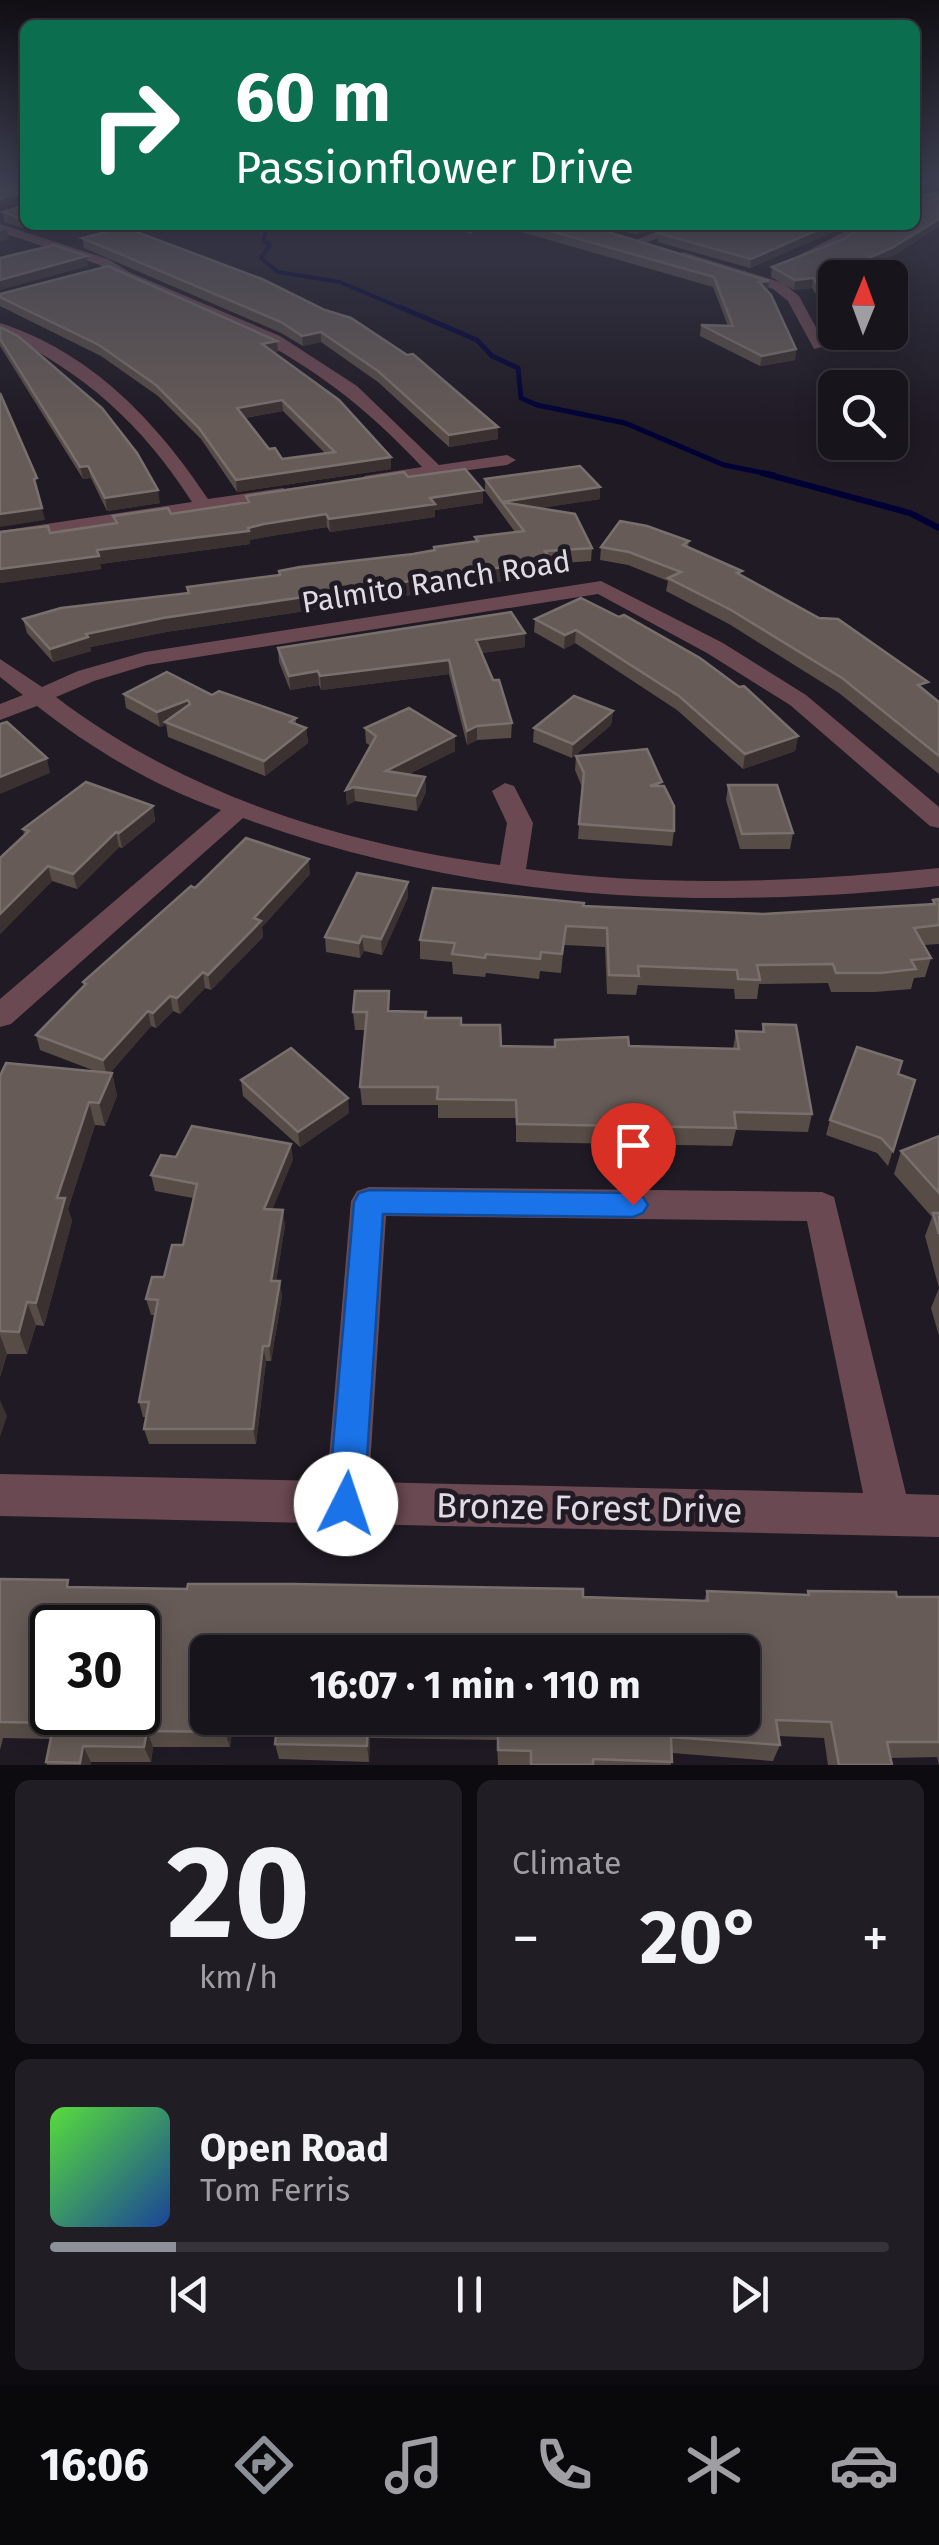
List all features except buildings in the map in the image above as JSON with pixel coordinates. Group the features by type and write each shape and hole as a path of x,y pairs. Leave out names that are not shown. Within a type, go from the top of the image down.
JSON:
{"street":[{"path":"102,262 226,316 300,354 384,417 434,470"},
{"path":"705,262 778,286 794,299 818,344"},
{"path":"783,265 788,262"},
{"path":"93,272 112,267"},
{"path":"752,276 768,270"},
{"path":"0,327 60,357 126,403 170,453 204,505"},
{"path":"357,482 507,460"},
{"path":"0,537 300,490"},
{"name":"Palmito Ranch Road","path":"0,714 86,676 146,659 601,587 715,648 798,700 939,820"},
{"path":"0,666 35,699 99,743 236,810 367,848 510,876 676,891 800,891 939,877"},
{"path":"505,791 519,813 523,832 510,876"},
{"path":"0,1016 236,810"},
{"path":"346,1504 369,1202 822,1208 889,1514"},
{"name":"Bronze Forest Drive","path":"0,1496 939,1516"}],"waterway":[{"path":"266,262 278,272 340,282 406,310"},
{"path":"400,307 477,340 492,356 518,368 521,398 537,405 625,423 724,465 774,475"},
{"path":"762,473 910,513 939,528"}],"route":[{"path":"346,1504 369,1202 633,1205"}]}
